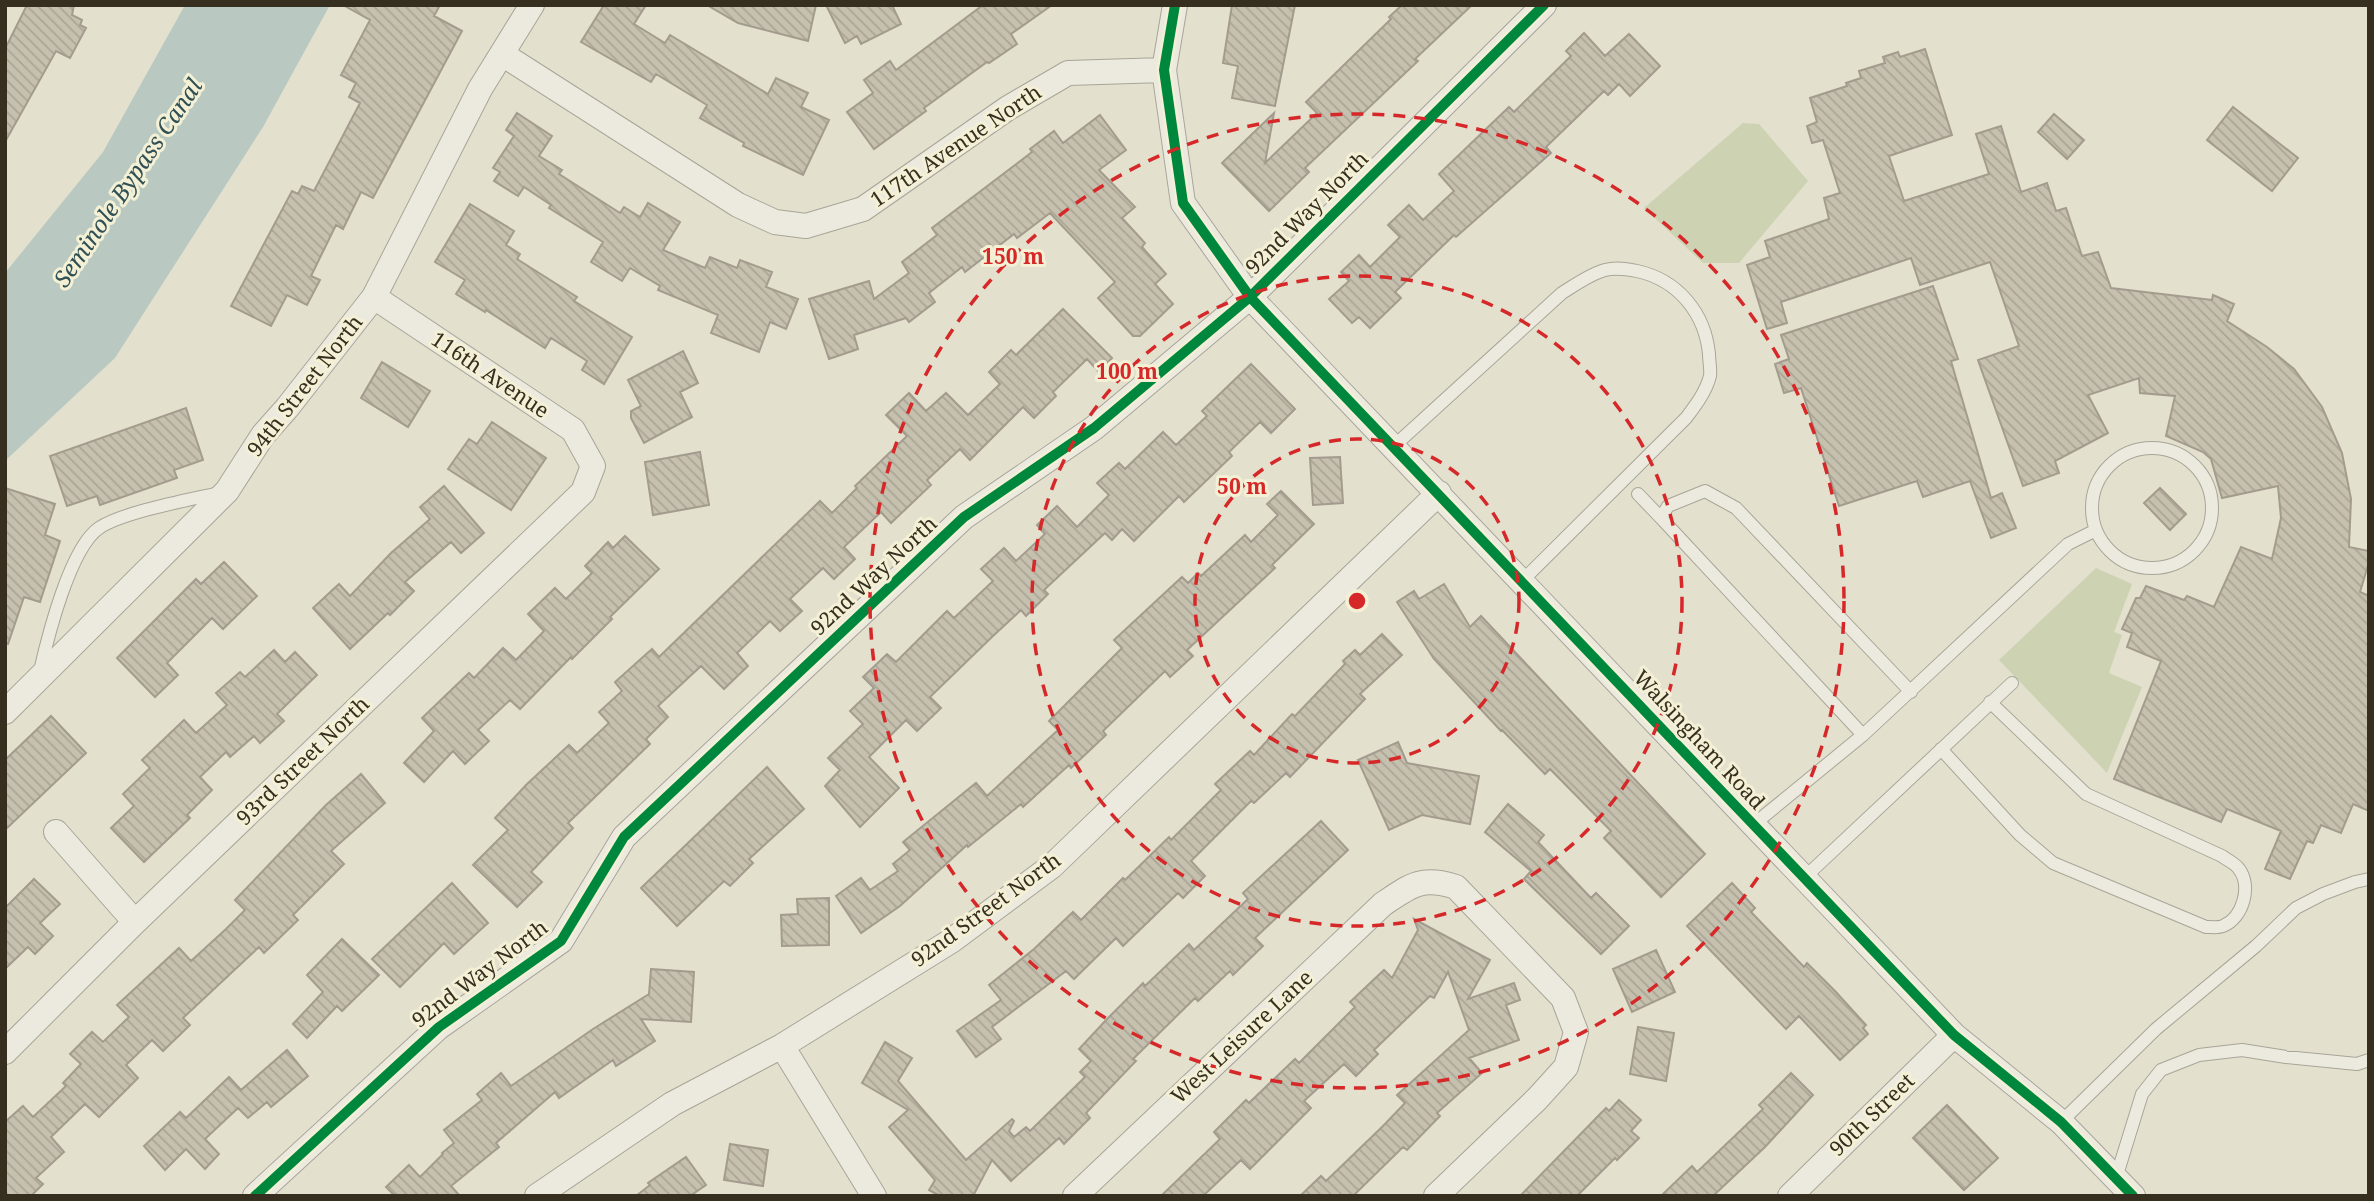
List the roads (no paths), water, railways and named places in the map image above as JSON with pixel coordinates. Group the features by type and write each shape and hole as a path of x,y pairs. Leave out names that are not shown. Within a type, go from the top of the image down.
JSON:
{"street":[{"name":"94th Street North","path":"5,712 227,491 263,435 374,297 480,89 532,5"},
{"name":"Walsingham Road","path":"1175,5 1164,70 1183,203 1250,297 1954,1035 2061,1122 2133,1196"},
{"name":"92nd Way North","path":"255,1196 439,1027 561,940 624,837 964,517 1094,428 1250,297 1544,5"},
{"name":"117th Avenue North","path":"502,54 738,205 775,222 806,226 863,209 1009,108 1068,73 1164,70"},
{"name":"116th Avenue","path":"374,297 573,430 593,466"},
{"name":"93rd Street North","path":"5,1052 135,922 583,492 593,466"},
{"name":"92nd Street North","path":"537,1196 672,1104 782,1046 951,941 1052,866 1439,493"},
{"path":"56,832 135,922"},
{"name":"West Leisure Lane","path":"1075,1196 1382,904 1413,884 1436,881 1456,887 1563,998 1576,1032 1566,1067 1537,1099 1436,1196"},
{"name":"90th Street","path":"1790,1196 1954,1035"},
{"path":"782,1046 874,1196"}],"lane":[{"path":"1394,447 1562,293 1587,278 1605,270 1623,268 1655,275 1680,292 1694,308 1706,331 1710,375 1698,402 1686,418 1522,581"},
{"path":"2160,447 2180,453 2197,466 2208,483 2213,502 2212,521 2205,539 2192,553 2176,564 2158,568 2139,567 2121,559 2106,547 2096,530 2092,510 2094,489 2104,470 2119,456 2139,448 2160,447"},
{"path":"38,678 51,623 83,545 99,528 118,519 227,491"},
{"path":"1661,518 1668,506 1705,491 1736,508 1912,692"},
{"path":"1638,494 1863,735"},
{"path":"1752,825 1912,692 2068,544 2096,530"},
{"path":"1804,878 2012,682"},
{"path":"1941,749 2020,835 2053,863 2206,927 2223,926 2235,917 2247,887 2239,869 2222,856 2087,794 1990,702"},
{"path":"2061,1122 2156,1029 2256,946 2296,908 2323,894 2369,879"},
{"path":"2116,1178 2142,1094 2161,1070 2199,1055 2242,1050 2357,1063 2369,1060"}],"water":[{"name":"Seminole Bypass Canal","path":"185,5 330,5 263,127 115,358 5,461 5,273 103,152"}]}
